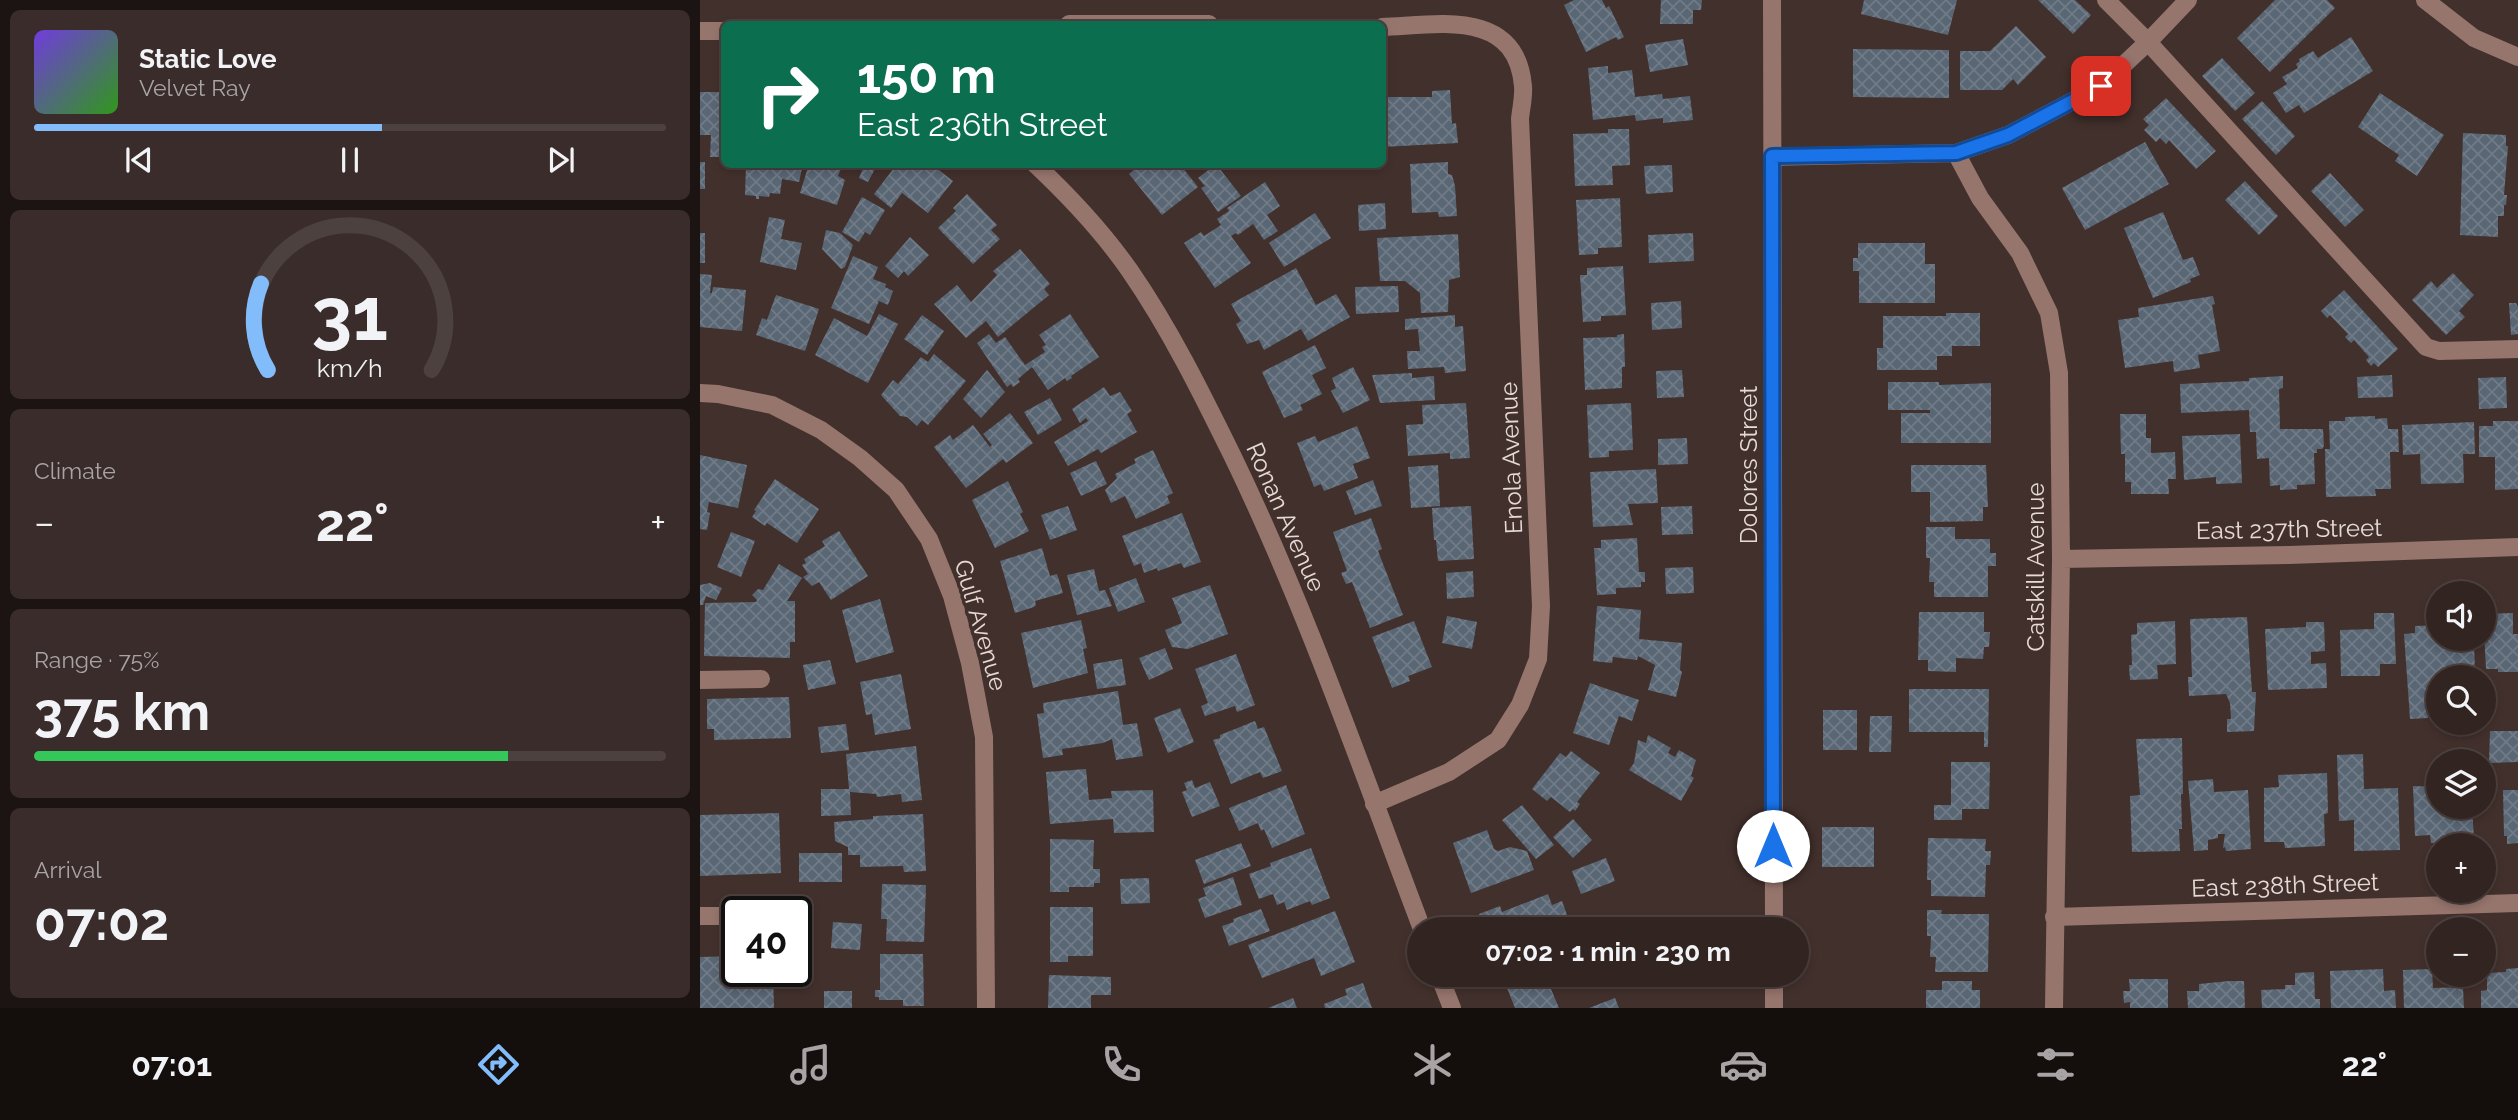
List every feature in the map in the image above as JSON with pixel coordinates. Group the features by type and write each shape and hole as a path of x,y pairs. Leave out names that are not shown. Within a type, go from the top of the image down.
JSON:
{"street":[{"name":"Dolores Street","path":"1772,0 1774,917"},
{"path":"2106,0 2148,42 2426,347 2439,351 2518,349"},
{"path":"1772,156 1956,153 2008,135 2101,86 2188,0"},
{"path":"2425,0 2474,38 2518,57"},
{"name":"Enola Avenue","path":"1374,804 1449,772 1499,740 1520,705 1538,659 1541,606 1520,119 1523,87 1516,55 1495,34 1463,23 1386,27"},
{"path":"700,31 721,31"},
{"name":"Catskill Avenue","path":"1956,153 1980,198 2020,253 2049,313 2059,373 2060,559 2054,1008"},
{"name":"Ronan Avenue","path":"1039,168 1062,190 1130,271 1197,384 1247,486 1300,606 1417,917"},
{"name":"Gulf Avenue","path":"700,393 772,405 821,430 860,458 895,490 929,539 952,596 970,663 984,737 986,1008"},
{"name":"East 237th Street","path":"2060,559 2518,547"},
{"path":"700,680 761,679"},
{"name":"East 238th Street","path":"2054,917 2518,903"},
{"path":"700,916 721,916"},
{"path":"1444,987 1452,1008"},
{"path":"1774,987 1774,1008"}],"building":[{"path":"1574,0 1602,0 1606,8 1609,6 1624,37 1618,40 1616,37 1586,52 1564,5"},
{"path":"1661,0 1702,0 1701,10 1693,10 1693,24 1660,24"},
{"path":"1864,0 1957,0 1948,35 1861,14"},
{"path":"2038,0 2075,0 2091,15 2073,34"},
{"path":"2275,0 2327,0 2335,8 2270,72 2237,38"},
{"path":"2016,26 2046,57 2018,85 2013,79 2002,90 1960,90 1960,51 1990,51"},
{"path":"2351,37 2373,71 2304,113 2299,105 2286,113 2273,93 2287,84 2282,77 2298,68 2296,64 2299,59 2313,51 2318,58"},
{"path":"1683,39 1688,65 1650,72 1645,45"},
{"path":"1853,49 1949,50 1949,98 1853,97"},
{"path":"2222,58 2255,93 2235,111 2202,76"},
{"path":"1608,66 1608,73 1632,70 1635,97 1662,94 1663,99 1690,96 1693,120 1663,123 1663,118 1636,121 1635,115 1593,120 1588,68"},
{"path":"1450,90 1452,124 1456,123 1458,143 1386,147 1386,97 1432,97 1432,91"},
{"path":"700,92 721,92 721,157 710,157 711,135 700,135"},
{"path":"2380,93 2444,135 2417,176 2395,161 2399,155 2358,127"},
{"path":"2166,98 2216,151 2196,169 2169,140 2166,144 2160,138 2156,142 2144,130 2149,125 2143,119"},
{"path":"2262,101 2295,136 2276,155 2242,119"},
{"path":"1608,129 1629,129 1630,165 1612,166 1613,185 1575,186 1573,134 1608,133"},
{"path":"2463,133 2506,135 2508,146 2504,195 2507,195 2504,216 2498,216 2498,237 2460,235"},
{"path":"2145,142 2169,184 2085,230 2062,188"},
{"path":"700,162 705,162 705,189 700,189"},
{"path":"1448,162 1448,174 1452,175 1455,186 1457,216 1439,217 1438,212 1412,213 1410,164"},
{"path":"1672,165 1673,192 1646,194 1644,166"},
{"path":"746,168 802,168 799,182 782,179 780,194 770,193 769,197 759,196 759,199 745,195"},
{"path":"808,168 841,168 838,176 845,180 837,205 800,193"},
{"path":"863,168 875,168 868,182 859,178"},
{"path":"894,168 936,168 953,181 928,213 902,193 891,208 874,194"},
{"path":"1136,168 1183,168 1198,187 1162,215 1129,174"},
{"path":"1211,168 1219,168 1241,196 1218,212 1201,188 1205,186 1198,178"},
{"path":"2330,173 2364,210 2345,227 2311,191"},
{"path":"2245,181 2278,216 2259,235 2225,200"},
{"path":"1265,182 1280,206 1267,215 1278,231 1264,240 1253,224 1238,235 1236,233 1231,236 1251,263 1215,288 1184,243 1201,232 1204,236 1221,225 1217,219 1229,211 1227,208"},
{"path":"967,194 997,225 991,230 1000,239 973,264 938,228 956,211 953,208"},
{"path":"862,197 885,210 870,235 865,232 859,242 842,232"},
{"path":"1620,198 1622,247 1598,248 1598,254 1579,255 1576,200"},
{"path":"1385,203 1386,229 1359,231 1358,205"},
{"path":"2163,212 2183,260 2193,257 2200,275 2190,279 2191,282 2153,298 2124,228"},
{"path":"1315,213 1331,238 1284,267 1269,243"},
{"path":"769,217 785,220 781,239 802,243 796,270 760,262"},
{"path":"826,230 840,233 853,245 845,267 841,269 822,249"},
{"path":"700,233 705,233 705,263 700,263"},
{"path":"1693,233 1694,261 1649,263 1648,235"},
{"path":"1458,234 1460,277 1449,280 1448,312 1421,313 1420,293 1405,281 1380,281 1377,238"},
{"path":"910,237 929,255 908,276 904,271 898,278 885,266"},
{"path":"1858,243 1925,243 1925,264 1935,264 1935,303 1859,303 1859,271 1853,271 1853,258 1858,258"},
{"path":"1020,249 1050,284 1044,289 1049,295 998,337 986,321 966,338 934,304 957,285 971,302 997,275 993,271"},
{"path":"853,256 878,267 873,279 886,284 885,287 893,291 888,305 879,301 869,324 831,308"},
{"path":"1623,266 1626,315 1601,316 1601,321 1583,322 1580,275 1587,275 1587,268"},
{"path":"1296,268 1316,305 1336,294 1350,317 1308,341 1301,329 1264,350 1259,340 1247,344 1236,324 1241,321 1231,304"},
{"path":"2453,273 2474,295 2459,311 2465,317 2446,335 2412,300 2431,281 2437,288"},
{"path":"700,274 712,275 710,293 713,287 746,290 742,331 700,327"},
{"path":"1398,286 1399,312 1356,314 1355,287"},
{"path":"2344,290 2398,349 2378,367 2374,363 2371,366 2366,360 2369,357 2354,340 2351,343 2345,337 2348,334 2330,315 2327,318 2321,311"},
{"path":"776,295 819,309 805,351 756,335 762,318 767,320"},
{"path":"2213,296 2215,304 2212,305 2220,351 2198,355 2200,368 2174,372 2173,361 2125,368 2118,320 2139,317 2138,308"},
{"path":"1681,301 1682,328 1652,330 1651,303"},
{"path":"2509,303 2516,303 2518,307 2518,334 2511,335"},
{"path":"1946,313 1980,313 1980,346 1952,346 1952,356 1937,356 1937,370 1877,370 1877,348 1883,348 1883,316 1946,316"},
{"path":"879,314 898,324 868,383 815,355 834,318 867,336"},
{"path":"1070,314 1099,357 1071,376 1072,378 1067,381 1065,378 1048,390 1032,367 1018,379 1020,382 1013,387 1011,384 1007,387 977,343 989,334 996,343 1005,337 1025,365 1045,352 1042,347 1046,345 1039,335"},
{"path":"922,315 944,331 927,355 904,339"},
{"path":"1455,315 1455,327 1463,326 1466,371 1445,373 1444,367 1408,369 1407,351 1420,351 1418,329 1405,330 1405,319"},
{"path":"1624,334 1625,367 1622,367 1622,388 1585,390 1583,338 1617,337"},
{"path":"1315,345 1326,368 1312,375 1322,394 1300,405 1303,410 1284,418 1262,372"},
{"path":"934,354 966,381 928,425 922,420 917,426 907,417 900,416 881,395 893,380 898,384 921,357 928,362"},
{"path":"1353,367 1370,400 1343,413 1331,391 1336,388 1332,378"},
{"path":"987,370 1005,392 981,418 963,399"},
{"path":"1682,370 1684,397 1657,398 1656,371"},
{"path":"1412,373 1412,378 1434,376 1435,400 1380,403 1372,375"},
{"path":"2392,375 2393,397 2358,398 2357,377"},
{"path":"2283,376 2283,388 2279,389 2280,429 2323,429 2324,446 2314,453 2315,484 2280,490 2280,485 2270,486 2269,458 2257,459 2256,432 2250,432 2249,410 2181,413 2180,384 2249,381 2249,378"},
{"path":"2506,377 2507,408 2479,409 2478,378"},
{"path":"1888,382 1939,382 1939,385 1991,383 1991,443 1901,443 1901,413 1930,413 1930,410 1888,410"},
{"path":"1104,387 1110,396 1120,392 1132,411 1127,414 1137,432 1101,453 1098,449 1068,466 1054,442 1088,421 1086,418 1080,423 1072,409"},
{"path":"1050,398 1062,420 1038,435 1024,412"},
{"path":"1466,403 1470,458 1450,459 1450,453 1408,456 1406,425 1423,424 1422,405"},
{"path":"1631,403 1633,450 1609,451 1609,457 1589,458 1587,405"},
{"path":"1010,413 1033,443 1006,463 1003,459 966,488 934,447 950,435 953,440 973,425 990,447 992,445 983,434"},
{"path":"2120,414 2146,414 2146,438 2151,438 2151,453 2175,452 2176,479 2168,479 2169,494 2131,494 2131,482 2125,482 2125,454 2121,454"},
{"path":"2375,416 2375,419 2387,418 2388,429 2398,429 2399,452 2390,452 2391,489 2375,489 2376,496 2326,497 2325,449 2330,449 2329,421 2345,421 2345,417"},
{"path":"2493,421 2518,421 2518,489 2495,490 2495,457 2479,457 2479,426 2493,426"},
{"path":"2474,422 2475,454 2463,454 2464,483 2421,484 2420,454 2403,455 2402,425"},
{"path":"1357,426 1370,458 1353,464 1358,478 1324,491 1321,484 1314,487 1297,443 1315,436 1318,442"},
{"path":"2240,434 2242,483 2216,484 2216,477 2184,480 2182,436"},
{"path":"1687,438 1688,464 1658,465 1658,439"},
{"path":"1153,450 1173,493 1167,496 1170,503 1136,519 1125,496 1111,503 1105,490 1117,478 1115,474 1136,463 1134,459"},
{"path":"700,455 747,465 738,508 709,502 707,530 700,529"},
{"path":"1096,461 1107,484 1081,496 1070,473"},
{"path":"1438,465 1440,506 1411,508 1408,467"},
{"path":"1911,465 1986,465 1988,507 1983,507 1983,521 1930,522 1930,492 1911,492"},
{"path":"1656,469 1658,503 1628,504 1633,525 1593,527 1590,472"},
{"path":"775,479 819,509 797,543 767,523 765,526 752,517"},
{"path":"1373,480 1382,506 1355,515 1346,491"},
{"path":"1008,481 1029,531 995,548 972,500"},
{"path":"1068,506 1077,530 1050,540 1041,515"},
{"path":"1471,506 1474,559 1438,561 1432,508"},
{"path":"1692,506 1693,534 1662,535 1661,507"},
{"path":"1182,513 1201,562 1184,568 1181,563 1144,573 1141,563 1134,566 1122,536"},
{"path":"1371,518 1382,549 1378,551 1403,615 1370,628 1352,582 1346,584 1341,573 1347,571 1333,532"},
{"path":"1926,527 1955,527 1955,539 1990,539 1990,553 1996,553 1996,566 1988,566 1988,597 1934,597 1934,582 1929,582 1930,558 1926,558"},
{"path":"839,531 868,576 831,600 819,582 812,586 803,577 808,574 802,565 806,563 804,559 825,546 822,541"},
{"path":"731,532 755,541 741,577 717,567"},
{"path":"1637,538 1639,572 1645,572 1645,582 1641,582 1641,587 1616,588 1616,594 1597,595 1594,548 1601,548 1601,540"},
{"path":"1042,548 1050,576 1057,574 1063,593 1035,601 1034,607 1015,613 1000,561"},
{"path":"779,564 802,578 787,601 795,601 795,642 790,642 790,658 704,656 705,603 756,602 752,595 758,589 763,590"},
{"path":"1693,567 1694,593 1666,594 1665,568"},
{"path":"1094,569 1099,591 1105,590 1112,606 1077,615 1067,575"},
{"path":"1473,571 1474,597 1447,599 1446,573"},
{"path":"1136,578 1145,602 1118,612 1109,588"},
{"path":"710,583 722,588 716,600 706,596 703,605 700,605 700,585"},
{"path":"1210,585 1228,634 1188,649 1172,647 1165,630 1182,623 1172,598"},
{"path":"880,599 894,652 856,663 842,610"},
{"path":"1597,606 1641,610 1639,639 1682,643 1682,672 1676,697 1648,690 1655,665 1638,656 1637,660 1613,657 1612,663 1593,661"},
{"path":"1919,612 1984,612 1984,632 1990,632 1989,647 1984,647 1983,659 1956,658 1956,672 1928,671 1928,660 1918,660"},
{"path":"2374,613 2394,613 2396,664 2380,664 2380,676 2341,676 2340,630 2374,629"},
{"path":"2513,613 2513,634 2518,634 2518,672 2498,672 2496,665 2486,665 2485,651 2496,651 2496,614"},
{"path":"1447,616 1477,622 1472,649 1442,643"},
{"path":"2247,617 2252,692 2256,692 2254,731 2227,732 2227,719 2231,719 2230,703 2226,694 2189,696 2188,677 2192,677 2190,619"},
{"path":"1081,620 1087,648 1083,649 1088,673 1033,688 1021,633"},
{"path":"1414,621 1432,667 1408,676 1410,681 1392,688 1372,637"},
{"path":"2175,621 2176,664 2157,665 2158,679 2130,680 2131,635 2137,634 2137,623"},
{"path":"2306,622 2324,622 2325,651 2311,652 2311,664 2326,663 2327,688 2268,690 2265,629 2306,627"},
{"path":"2415,626 2426,626 2426,651 2474,651 2475,665 2426,665 2426,718 2410,719 2404,634 2415,633"},
{"path":"1165,648 1173,669 1149,680 1139,658"},
{"path":"1236,654 1255,705 1237,712 1235,706 1205,716 1201,706 1208,703 1195,669"},
{"path":"1122,659 1126,685 1097,689 1093,664"},
{"path":"830,660 836,684 808,690 803,665"},
{"path":"901,674 911,729 875,735 872,714 866,715 860,682"},
{"path":"1590,683 1639,700 1632,721 1619,716 1609,745 1573,733"},
{"path":"1909,689 1989,689 1988,747 1984,747 1984,732 1909,732"},
{"path":"1118,691 1123,725 1137,723 1143,756 1116,760 1112,739 1103,743 1062,749 1063,755 1043,758 1037,714 1044,713 1043,703"},
{"path":"789,697 791,738 714,740 714,729 707,729 707,699"},
{"path":"1180,708 1194,742 1168,753 1154,718"},
{"path":"1823,710 1857,710 1857,750 1823,750"},
{"path":"1870,716 1892,716 1891,752 1869,752"},
{"path":"1255,721 1258,729 1264,727 1282,771 1263,778 1260,772 1231,784 1213,740"},
{"path":"846,724 849,750 821,753 818,727"},
{"path":"2496,731 2518,731 2518,762 2496,763 2496,749 2489,749 2490,735 2496,735"},
{"path":"1648,735 1671,748 1668,753 1675,757 1679,750 1696,760 1691,776 1694,778 1681,801 1629,770 1634,763 1638,740 1646,743"},
{"path":"2182,738 2180,851 2132,852 2130,796 2140,795 2136,739"},
{"path":"916,746 922,800 902,802 901,794 877,797 876,794 850,792 851,815 821,816 821,789 849,789 846,754"},
{"path":"1571,751 1600,773 1577,802 1580,804 1575,811 1573,809 1570,812 1551,797 1547,801 1532,789 1560,753 1566,757"},
{"path":"2363,754 2364,789 2398,788 2400,850 2354,851 2354,820 2339,821 2337,755"},
{"path":"1951,762 1990,762 1989,809 1962,809 1962,820 1934,820 1934,805 1951,805"},
{"path":"1086,769 1089,800 1112,798 1111,791 1153,790 1154,832 1114,833 1113,819 1050,824 1046,772"},
{"path":"2327,773 2325,846 2285,848 2284,842 2264,842 2264,788 2279,787 2278,775"},
{"path":"2213,779 2214,792 2248,790 2251,849 2226,851 2225,847 2223,848 2225,834 2218,834 2218,838 2208,840 2208,850 2194,851 2188,781"},
{"path":"1192,780 1195,788 1210,782 1220,806 1192,817 1182,792 1187,790 1184,783"},
{"path":"1286,785 1305,834 1272,848 1264,829 1261,831 1258,823 1239,831 1229,808"},
{"path":"2413,786 2426,787 2426,819 2473,819 2474,833 2426,833 2426,835 2415,836"},
{"path":"2503,790 2518,790 2518,843 2507,844 2507,836 2504,836"},
{"path":"1522,805 1554,845 1536,859 1502,820"},
{"path":"779,813 781,873 700,876 700,815"},
{"path":"923,814 926,871 904,872 903,866 860,867 860,855 848,855 848,847 835,841 834,822 873,819 873,816"},
{"path":"1573,819 1592,840 1573,858 1553,837"},
{"path":"1822,827 1874,827 1874,867 1822,867"},
{"path":"1487,830 1494,849 1498,851 1510,847 1527,851 1534,870 1471,893 1453,843"},
{"path":"1928,838 1986,839 1985,851 1991,851 1990,865 1986,865 1985,897 1931,896 1931,880 1927,880"},
{"path":"1050,839 1094,840 1093,869 1100,869 1100,883 1094,883 1094,887 1069,887 1069,892 1050,892"},
{"path":"1241,843 1251,866 1204,884 1195,860"},
{"path":"1311,848 1330,898 1312,905 1310,901 1287,910 1284,902 1277,905 1273,894 1259,899 1249,874"},
{"path":"799,853 842,853 842,882 799,882"},
{"path":"1606,858 1615,881 1581,894 1572,871"},
{"path":"1233,877 1242,905 1205,918 1198,899 1206,896 1203,888"},
{"path":"1149,878 1150,903 1121,904 1120,879"},
{"path":"882,884 926,885 924,942 886,941 887,919 881,919"},
{"path":"1548,894 1552,905 1562,901 1568,917 1480,917 1479,914 1500,906 1502,912"},
{"path":"1050,907 1093,907 1093,956 1068,956 1068,962 1050,962"},
{"path":"1261,909 1270,931 1229,946 1222,926"},
{"path":"1927,910 1942,910 1941,914 1989,914 1988,972 1935,972 1936,957 1930,957 1931,936 1927,936"},
{"path":"1335,911 1355,962 1321,976 1314,958 1262,978 1248,945"},
{"path":"833,922 862,924 860,950 831,948"},
{"path":"880,954 923,954 924,1006 903,1006 903,1000 879,1000 879,997 875,997 875,990 880,990"},
{"path":"721,956 721,987 773,987 774,1008 700,1008 700,957"},
{"path":"2518,968 2518,1008 2481,1008 2481,991 2487,990 2487,987 2496,987 2496,973 2506,972 2506,969"},
{"path":"2383,969 2384,991 2395,990 2396,1008 2331,1008 2330,971"},
{"path":"2426,969 2426,987 2463,987 2464,1008 2404,1008 2403,970"},
{"path":"2314,972 2315,999 2320,999 2320,1008 2262,1008 2261,990 2285,989 2285,985 2295,985 2295,973"},
{"path":"1049,975 1111,977 1111,995 1091,995 1091,1008 1048,1008"},
{"path":"2129,979 2168,979 2168,1008 2130,1008 2130,1002 2124,1003 2123,991 2130,991"},
{"path":"1942,981 1972,981 1972,990 1980,990 1980,1008 1926,1008 1926,990 1942,990"},
{"path":"2244,981 2245,1008 2188,1008 2187,991 2199,991 2199,984"},
{"path":"1363,983 1372,1008 1325,1008 1324,1004 1347,995 1345,989"},
{"path":"1507,987 1550,987 1559,1008 1515,1008"},
{"path":"824,991 852,991 852,1008 824,1008"},
{"path":"1293,998 1297,1008 1268,1008"},
{"path":"1615,998 1619,1008 1589,1008"}],"route":[{"path":"1773,846 1772,156 1956,153 2008,135 2101,86"}]}
